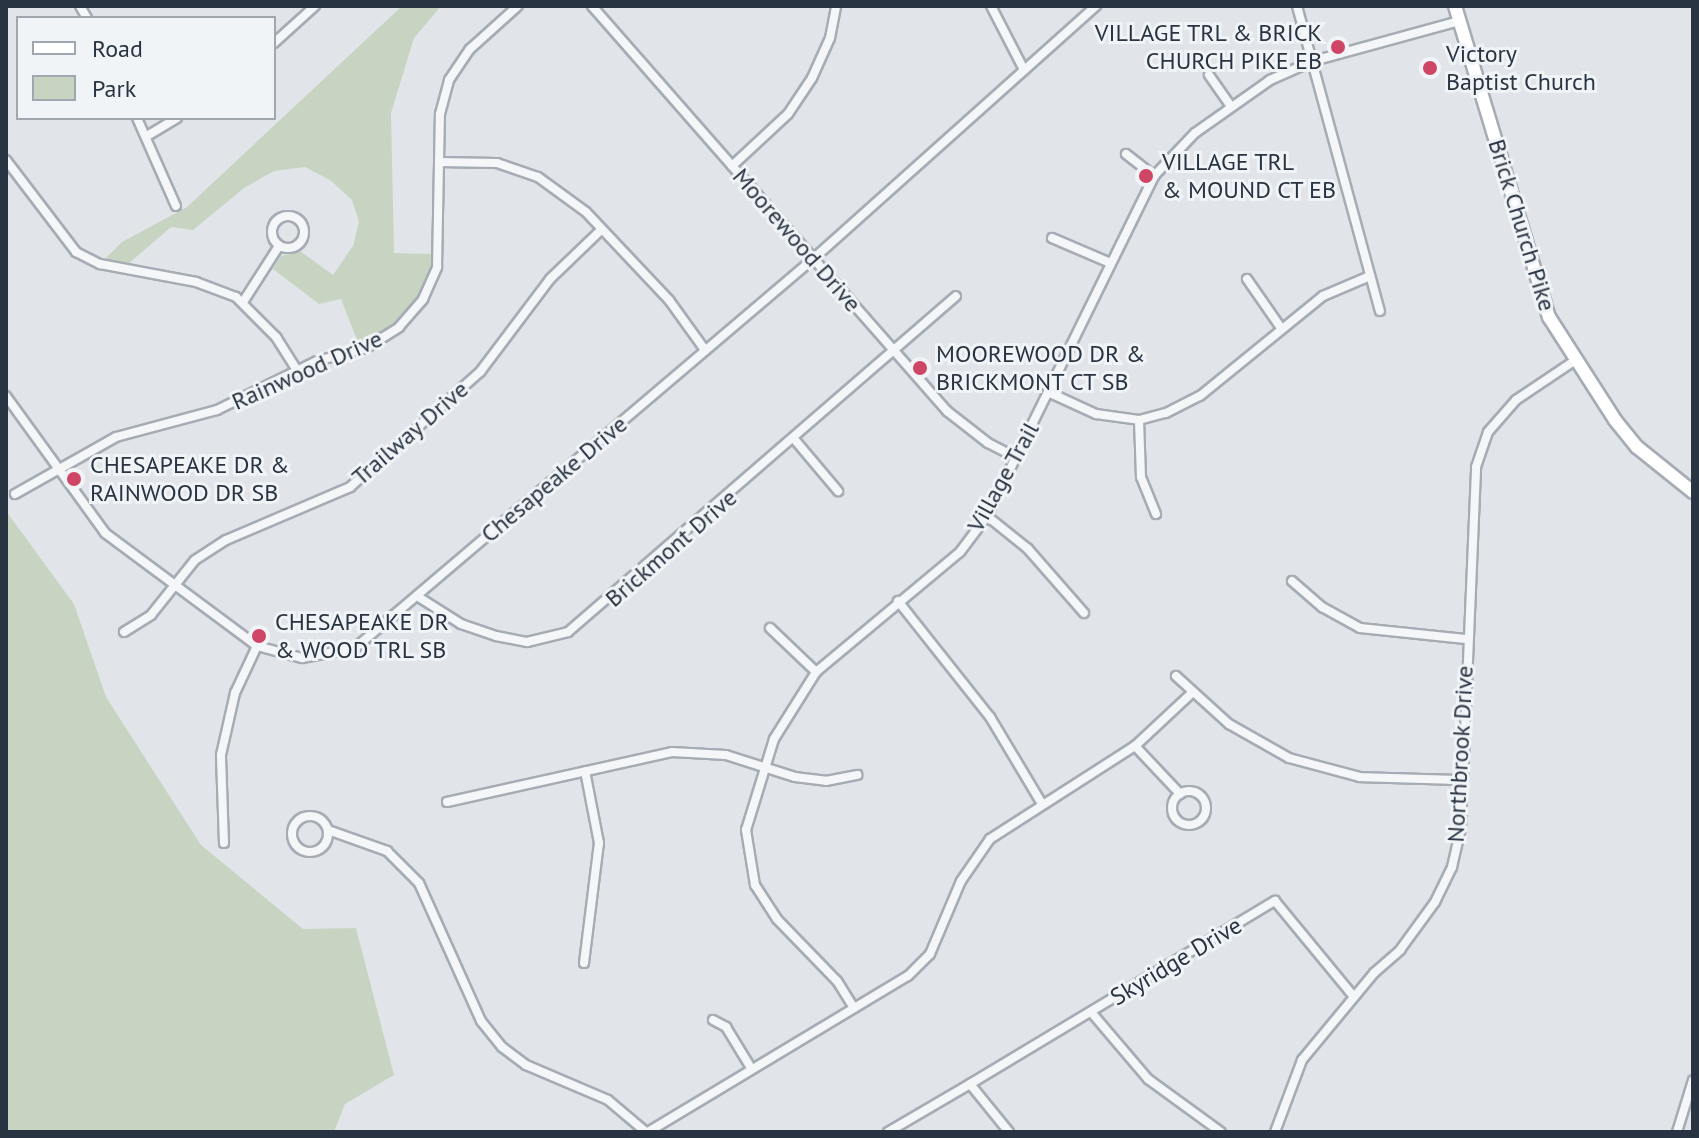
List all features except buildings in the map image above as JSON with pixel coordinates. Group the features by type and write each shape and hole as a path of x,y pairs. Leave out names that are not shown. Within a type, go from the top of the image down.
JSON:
{"main road":[{"name":"Brick Church Pike","path":"1455,6 1549,317 1574,361 1637,447 1693,492"}],"street":[{"path":"83,12 92,6"},
{"path":"276,41 315,6"},
{"name":"Rainwood Drive","path":"15,494 116,437 217,410 298,372 366,348 399,327 423,299 437,267 440,114 449,80 470,49 518,6"},
{"name":"Moorewood Drive","path":"592,6 947,411 988,443 1017,458"},
{"path":"732,166 788,114 830,38 836,6"},
{"path":"991,6 1024,70"},
{"name":"Chesapeake Drive","path":"6,396 105,533 257,646 302,658 355,648 813,259 1096,6"},
{"path":"1297,6 1380,311"},
{"name":"Village Trail","path":"854,1008 837,981 777,919 755,885 746,830 774,739 816,672 960,552 987,516 1108,262 1154,176 1195,133 1270,80 1313,61 1459,21"},
{"path":"1209,75 1231,106"},
{"path":"138,120 176,206"},
{"path":"147,136 174,120"},
{"path":"1126,154 1154,176"},
{"path":"6,160 76,252 100,264 196,282 243,302 298,372"},
{"path":"439,162 497,163 538,177 602,229 669,300 705,350"},
{"path":"296,218 304,234 301,242 289,249 279,246 272,236 277,220 296,218"},
{"name":"Trailway Drive","path":"124,632 151,615 195,560 226,540 350,487 480,372 550,279 602,229"},
{"path":"1052,238 1108,262"},
{"path":"243,302 279,246"},
{"path":"1048,392 1096,414 1139,420 1200,396 1323,296 1370,276"},
{"path":"1247,279 1281,328"},
{"name":"Brickmont Drive","path":"417,596 484,632 527,642 551,640 591,617 956,296"},
{"name":"Northbrook Drive","path":"1275,1132 1302,1060 1354,997 1400,950 1435,902 1452,867 1461,828 1465,639 1476,467 1488,432 1521,395 1574,361"},
{"path":"1139,420 1141,477 1156,514"},
{"path":"795,440 838,491"},
{"path":"987,516 1028,549 1084,613"},
{"path":"1292,581 1322,607 1360,628 1465,639"},
{"path":"898,601 990,717 1042,804"},
{"path":"770,628 816,672"},
{"path":"224,843 221,755 235,693 257,646"},
{"path":"1176,676 1229,724 1289,758 1360,777 1463,780"},
{"path":"328,830 323,846 313,852 302,850 293,836 304,817 321,820 328,830 387,851 419,883 474,1009 502,1047 526,1065 608,1100 647,1132 908,976 924,960 947,924 973,858 1004,827 1135,746 1193,692"},
{"path":"1135,746 1180,794"},
{"path":"447,802 672,752 726,755 764,768 826,781 857,775"},
{"path":"584,963 599,843 585,771"},
{"path":"1195,793 1203,800 1205,810 1195,824 1175,818 1172,807 1180,794 1195,793"},
{"name":"Skyridge Drive","path":"888,1132 1275,901 1354,997"},
{"path":"1091,1012 1148,1079 1221,1132"},
{"path":"713,1020 726,1027 751,1068"},
{"path":"1677,1132 1693,1080"},
{"path":"970,1084 1009,1132"},
{"path":"1681,1116 1693,1119"}],"green space":[{"path":"402,6 441,6 414,38 391,113 394,253 432,254 433,263 417,302 398,323 359,345 341,299 319,304 273,269 281,256 300,251 333,275 353,246 359,222 352,200 330,180 305,167 274,171 244,188 193,230 171,227 127,265 105,259 122,242 187,207"},
{"path":"6,511 74,604 106,697 201,845 303,929 356,928 394,1075 345,1104 334,1132 6,1132"}],"place":[{"name":"VILLAGE TRL & BRICK CHURCH PIKE EB","path":"1338,47"},
{"name":"Victory Baptist Church","path":"1430,68"},
{"name":"VILLAGE TRL & MOUND CT EB","path":"1146,176"},
{"name":"MOOREWOOD DR & BRICKMONT CT SB","path":"920,368"},
{"name":"CHESAPEAKE DR & RAINWOOD DR SB","path":"74,479"},
{"name":"CHESAPEAKE DR & WOOD TRL SB","path":"259,636"}]}
